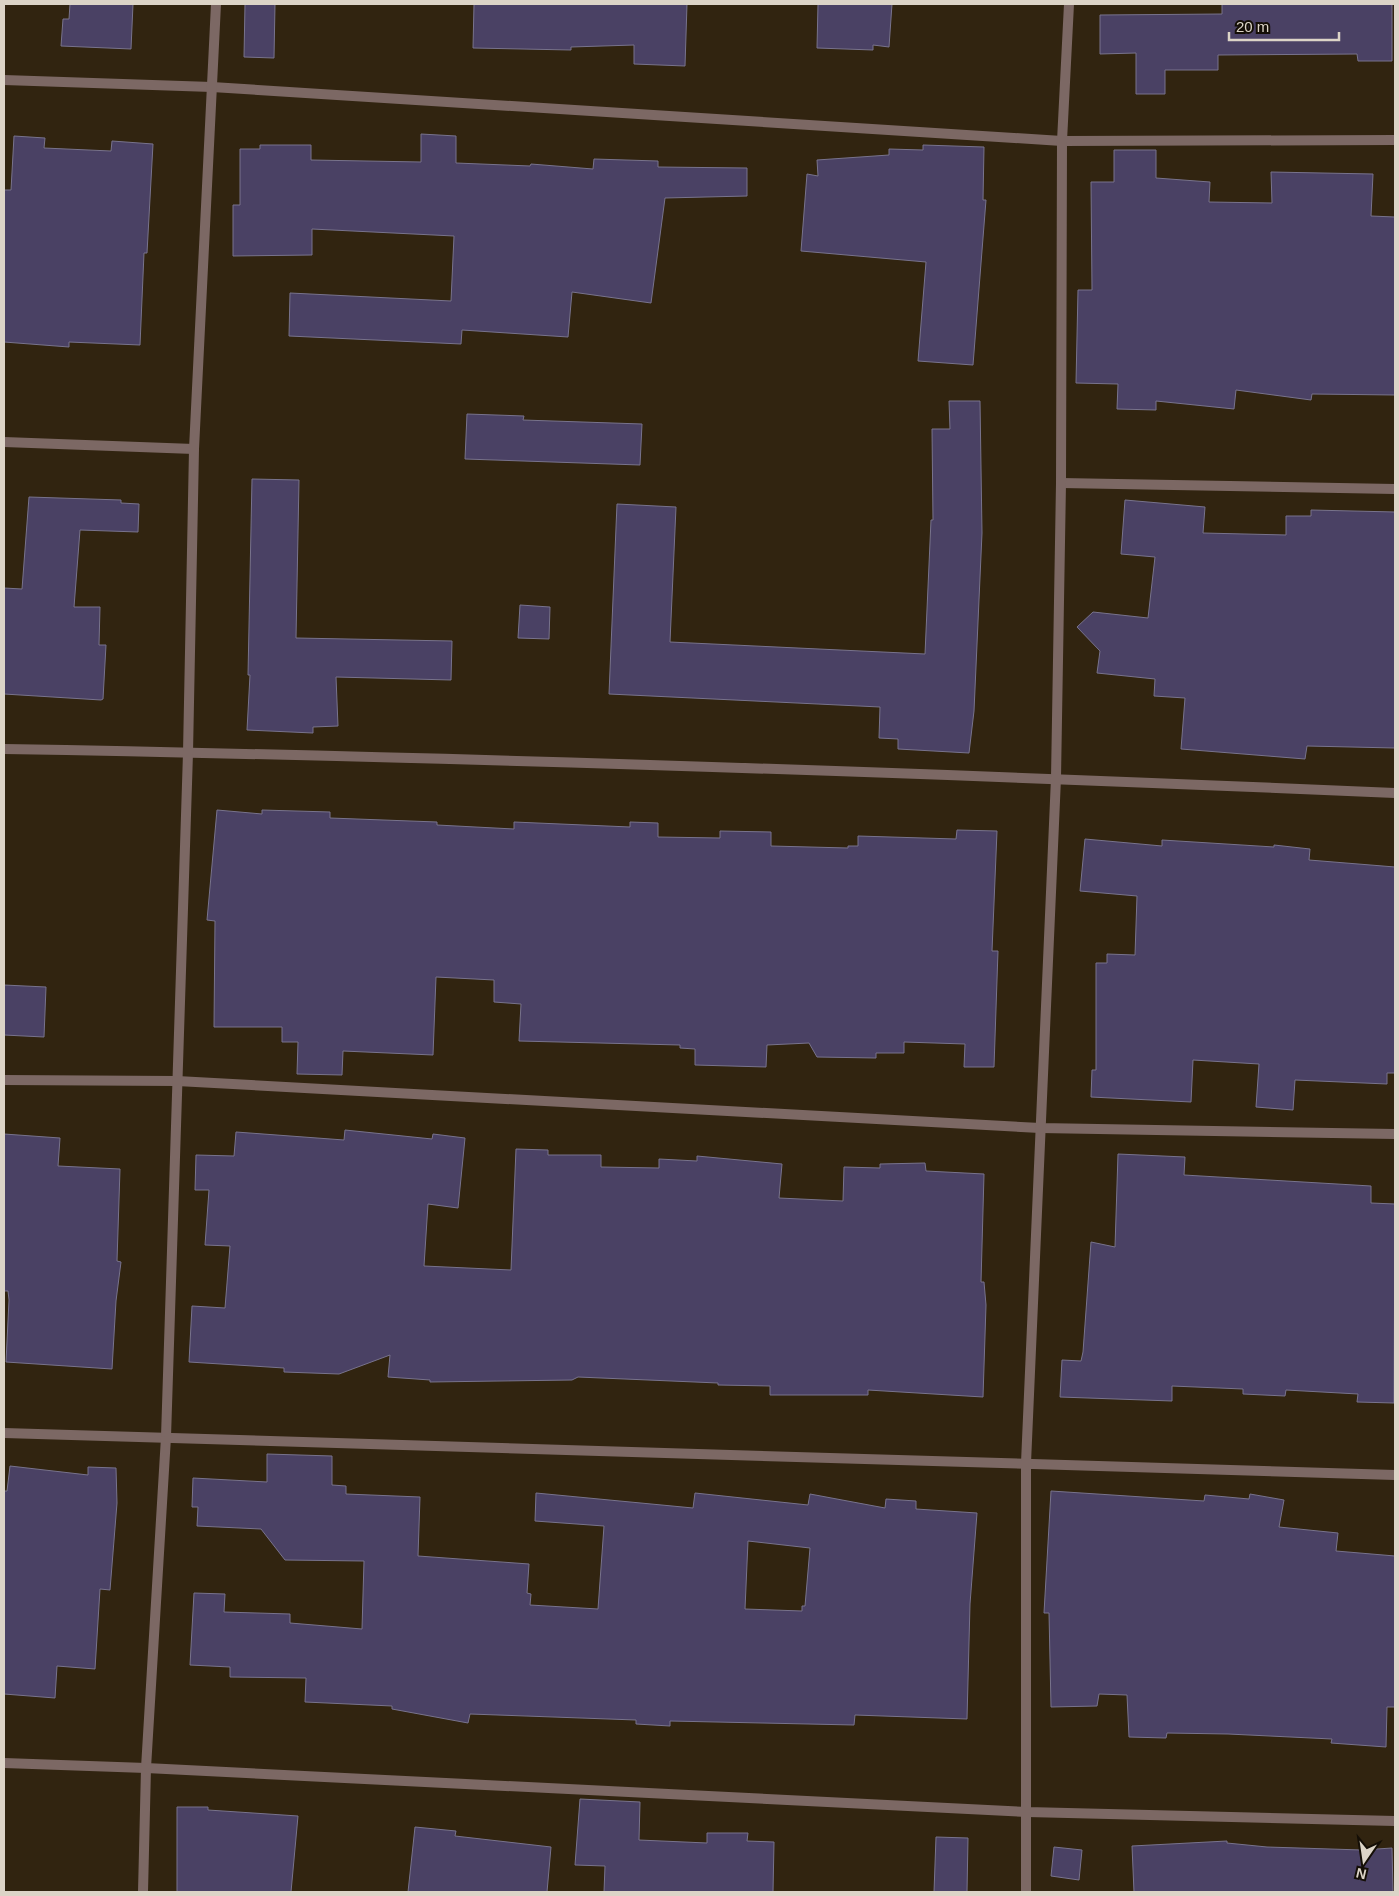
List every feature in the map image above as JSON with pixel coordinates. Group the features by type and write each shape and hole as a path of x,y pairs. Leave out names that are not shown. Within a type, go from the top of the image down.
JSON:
{"street":[{"path":"143,1892 146,1768 166,1437 188,752 194,449 216,4"},
{"path":"1026,1892 1026,1463 1056,778 1061,483 1062,141 1069,4"},
{"path":"4,80 212,87 1062,141 1395,140"},
{"path":"4,442 194,449"},
{"path":"1061,483 1395,489"},
{"path":"4,749 188,752 1056,778 1395,793"},
{"path":"4,1080 177,1081 1040,1128 1395,1134"},
{"path":"4,1434 166,1437 1395,1475"},
{"path":"4,1763 146,1768 1026,1812 1395,1821"}],"building":[{"path":"70,4 133,4 131,49 61,46 63,19 69,19"},
{"path":"245,4 275,4 274,58 244,57"},
{"path":"474,4 687,4 685,66 634,64 634,45 571,47 571,50 473,48"},
{"path":"818,4 892,4 889,47 873,45 873,50 817,48"},
{"path":"1222,4 1392,4 1392,61 1358,61 1357,54 1218,55 1218,70 1165,70 1165,94 1136,94 1136,53 1100,54 1100,15 1222,14"},
{"path":"421,134 456,136 456,163 530,166 531,164 593,169 594,159 658,161 658,167 747,168 747,196 665,198 651,303 572,292 568,337 462,330 461,344 289,336 290,293 451,301 454,236 312,229 312,255 233,256 233,205 240,205 240,149 260,149 260,145 311,145 311,160 421,162"},
{"path":"14,136 45,138 44,148 111,151 112,141 153,144 147,253 144,253 140,345 69,342 69,347 4,342 4,190 11,190"},
{"path":"923,145 984,147 983,200 986,200 973,365 918,361 926,262 801,251 807,174 818,176 817,160 889,155 889,149 923,150"},
{"path":"1114,150 1156,150 1156,178 1210,182 1209,202 1272,203 1271,172 1373,174 1371,216 1395,217 1395,395 1312,394 1311,400 1236,390 1234,409 1156,401 1156,410 1117,409 1118,384 1076,383 1078,290 1092,290 1091,182 1114,182"},
{"path":"949,401 980,401 982,533 974,711 969,753 898,749 898,739 879,738 880,707 609,694 617,504 676,507 670,642 925,654 931,520 933,520 932,429 950,429"},
{"path":"467,414 524,416 523,420 642,424 640,465 465,459"},
{"path":"252,479 299,480 296,638 452,641 451,680 336,677 338,726 313,727 313,733 247,730 250,675 248,675"},
{"path":"29,497 121,500 121,503 139,504 138,532 80,530 74,607 100,607 99,645 106,645 103,699 101,700 4,694 4,588 22,589"},
{"path":"1125,500 1205,507 1203,533 1286,535 1286,516 1311,516 1311,510 1395,512 1395,748 1307,746 1305,759 1181,749 1185,698 1154,696 1155,679 1097,673 1100,651 1077,627 1093,612 1148,618 1155,557 1121,554"},
{"path":"520,605 550,607 549,639 518,638"},
{"path":"217,810 262,814 262,810 330,812 330,818 437,822 437,825 514,829 514,822 630,827 630,822 658,823 658,837 720,838 720,831 771,832 771,846 848,848 848,846 858,846 858,836 956,839 957,830 997,831 992,951 998,951 994,1067 964,1067 965,1044 904,1042 904,1053 876,1053 876,1058 817,1057 809,1043 767,1045 766,1067 695,1065 695,1049 680,1048 680,1045 519,1041 521,1004 494,1002 494,980 436,977 433,1055 343,1051 342,1075 297,1074 298,1042 282,1042 282,1027 214,1027 215,921 207,920"},
{"path":"1085,839 1162,846 1162,840 1274,847 1274,845 1310,849 1309,860 1395,867 1395,1073 1387,1073 1387,1084 1295,1080 1293,1110 1256,1107 1259,1064 1193,1060 1191,1102 1091,1097 1092,1070 1096,1070 1096,963 1107,963 1107,954 1135,955 1137,896 1080,891"},
{"path":"4,985 46,987 44,1037 4,1035"},
{"path":"345,1130 432,1139 433,1134 465,1138 458,1208 428,1204 424,1266 511,1270 516,1149 548,1150 548,1155 601,1155 601,1167 659,1168 659,1159 697,1161 697,1156 782,1164 779,1198 843,1201 844,1167 880,1168 880,1164 925,1163 926,1171 984,1174 981,1282 984,1282 986,1305 983,1397 868,1390 868,1395 770,1395 770,1386 578,1377 572,1380 430,1382 430,1380 388,1377 390,1355 339,1374 284,1372 284,1368 189,1362 192,1306 225,1308 230,1246 205,1245 209,1190 195,1190 196,1155 234,1156 236,1132 344,1140"},
{"path":"4,1134 60,1138 58,1166 120,1169 117,1261 121,1262 116,1301 112,1369 6,1362 9,1300 8,1291 4,1291"},
{"path":"1118,1154 1185,1157 1184,1175 1371,1186 1371,1203 1395,1204 1394,1403 1357,1402 1358,1394 1286,1390 1285,1396 1243,1394 1243,1389 1172,1386 1172,1401 1060,1397 1062,1360 1081,1361 1083,1352 1091,1242 1115,1247"},
{"path":"267,1454 332,1456 332,1485 346,1486 346,1494 420,1497 418,1556 529,1564 527,1593 531,1594 530,1605 598,1609 604,1526 535,1521 536,1493 693,1508 695,1493 808,1505 810,1494 885,1508 886,1499 916,1501 916,1509 977,1513 970,1604 967,1719 855,1715 854,1725 670,1721 670,1726 636,1724 636,1720 470,1714 468,1723 392,1709 392,1706 305,1702 306,1678 230,1677 230,1667 190,1665 194,1593 225,1594 224,1612 290,1614 290,1623 362,1629 364,1561 285,1560 261,1529 197,1526 198,1507 192,1507 193,1478 267,1482","holes":["748,1541 810,1548 805,1606 802,1606 802,1611 745,1609"]},
{"path":"10,1466 88,1475 88,1467 116,1468 117,1503 110,1590 100,1589 95,1669 57,1666 55,1698 4,1694 4,1491 7,1491"},
{"path":"1051,1491 1204,1501 1205,1495 1249,1499 1250,1494 1284,1500 1279,1527 1338,1533 1336,1551 1395,1556 1395,1707 1387,1707 1386,1747 1331,1743 1332,1739 1228,1734 1167,1733 1166,1738 1129,1737 1127,1695 1099,1694 1097,1706 1051,1707 1049,1613 1044,1613"},
{"path":"580,1799 640,1802 639,1840 707,1843 707,1833 748,1833 747,1841 774,1842 773,1892 604,1892 605,1866 575,1865"},
{"path":"177,1807 208,1807 208,1810 298,1816 291,1892 177,1892"},
{"path":"415,1827 456,1831 455,1836 551,1847 547,1892 408,1892"},
{"path":"936,1837 968,1838 967,1892 934,1892"},
{"path":"1227,1841 1227,1843 1267,1847 1362,1850 1392,1848 1393,1892 1134,1892 1132,1846"},
{"path":"1054,1847 1082,1850 1079,1880 1051,1876"}]}
